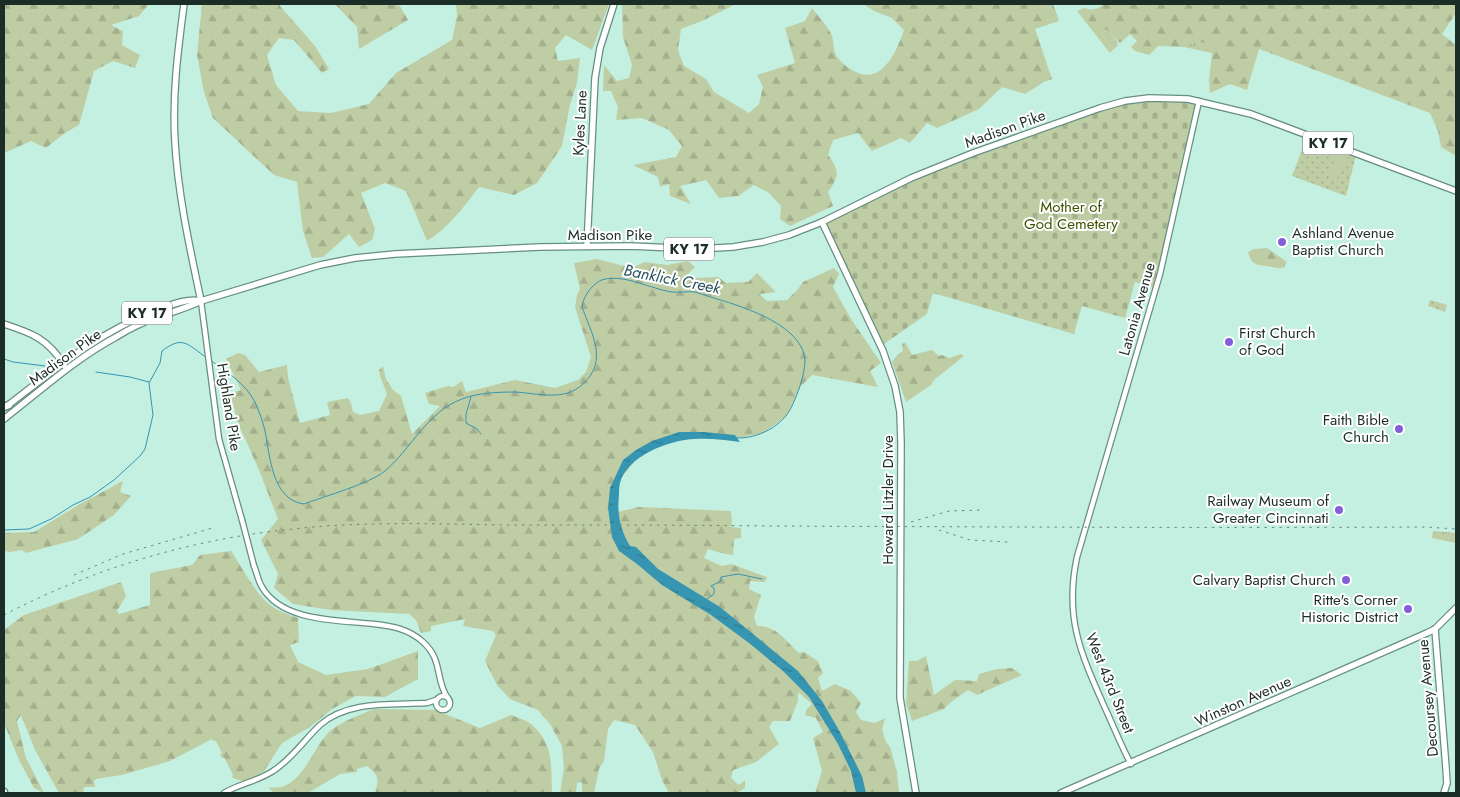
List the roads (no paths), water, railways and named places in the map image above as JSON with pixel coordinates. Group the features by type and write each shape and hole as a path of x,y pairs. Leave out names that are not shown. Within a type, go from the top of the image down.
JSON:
{"main road":[{"name":"Highland Pike","path":"184,4 175,83 175,141 180,193 201,301"},
{"name":"Kyles Lane","path":"587,246 595,78 600,48 614,4"},
{"name":"Madison Pike","path":"4,419 66,369 115,337 147,321 192,306 201,301 304,270 355,258 485,249 587,246 697,249 733,247 779,238 822,222 933,169 1089,112 1125,101 1149,98 1198,101"},
{"name":"KY 17","path":"1198,101 1251,114 1456,191"},
{"name":"Howard Litzler Drive","path":"822,222 890,367 898,396 902,443 900,698 916,793"},
{"name":"Madison Pike","path":"5,407 98,338 132,320 190,299 201,301"},
{"path":"4,324 39,337 52,349 66,369"},
{"name":"Decoursey Avenue","path":"1444,793 1446,768 1435,629 1456,608"},
{"name":"Winston Avenue","path":"1061,793 1131,764 1435,629"}],"street":[{"name":"Latonia Avenue","path":"1088,522 1162,266 1198,101"},
{"name":"Highland Pike","path":"201,301 223,455 254,566 265,592 289,612 391,626 414,634 424,642 437,662 442,686 447,696"},
{"name":"West 43rd Street","path":"1088,522 1077,558 1073,581 1072,608 1076,632 1084,659 1131,764"},
{"name":"Highland Pike","path":"438,698 442,686"},
{"path":"224,793 253,782 273,771 284,763 320,725 342,711 366,706 427,703 447,696 450,700 449,708 444,710 427,703"},
{"path":"437,707 438,698"}],"water":[{"path":"679,432 735,435 740,442 706,439 685,440 650,451 631,465 624,473 620,483 618,502 622,527 630,546 636,547 658,569 720,607 798,671 822,701 840,732 862,776 866,793 856,793 851,771 838,744 809,697 783,671 711,615 662,585 619,551 612,537 608,508 610,488 623,460 652,441"}],"waterway":[{"name":"Banklick Creek","path":"210,360 235,378 251,395 263,424 271,464 279,486 293,501 304,504 378,476 394,462 439,412 462,399 481,394 501,392 559,395 576,390 591,375 595,366 596,356 596,346 582,307 584,298 593,286 601,280 622,279 672,292 695,292 742,307 771,320 795,338 802,349 805,362 800,385 788,413 783,420 761,434 736,438"},
{"name":"Banklick Creek","path":"4,530 29,529 51,519 90,497 114,480 140,456 145,449 153,415 149,383 160,363 162,351 180,342 190,345 207,358"},
{"path":"4,359 45,366"},
{"path":"96,372 149,382"},
{"path":"471,397 466,414 466,423 477,429 481,434"},
{"path":"707,599 714,594 714,588 711,586 721,581 721,577 738,574 762,579"}],"railway":[{"path":"911,522 949,511 982,510"},
{"path":"4,615 73,583 144,558 218,540 320,526 401,524 1426,527 1456,529"},
{"path":"74,575 123,554 216,527"},
{"path":"939,530 970,540 1008,542"}],"place":[{"name":"Ashland Avenue Baptist Church","path":"1282,242"},
{"name":"First Church of God","path":"1229,342"},
{"name":"Faith Bible Church","path":"1399,429"},
{"name":"Railway Museum of Greater Cincinnati","path":"1339,510"},
{"name":"Calvary Baptist Church","path":"1346,580"},
{"name":"Ritte's Corner Historic District","path":"1408,609"}],"park label":[{"name":"Mother of God Cemetery","path":"1071,216"}]}
